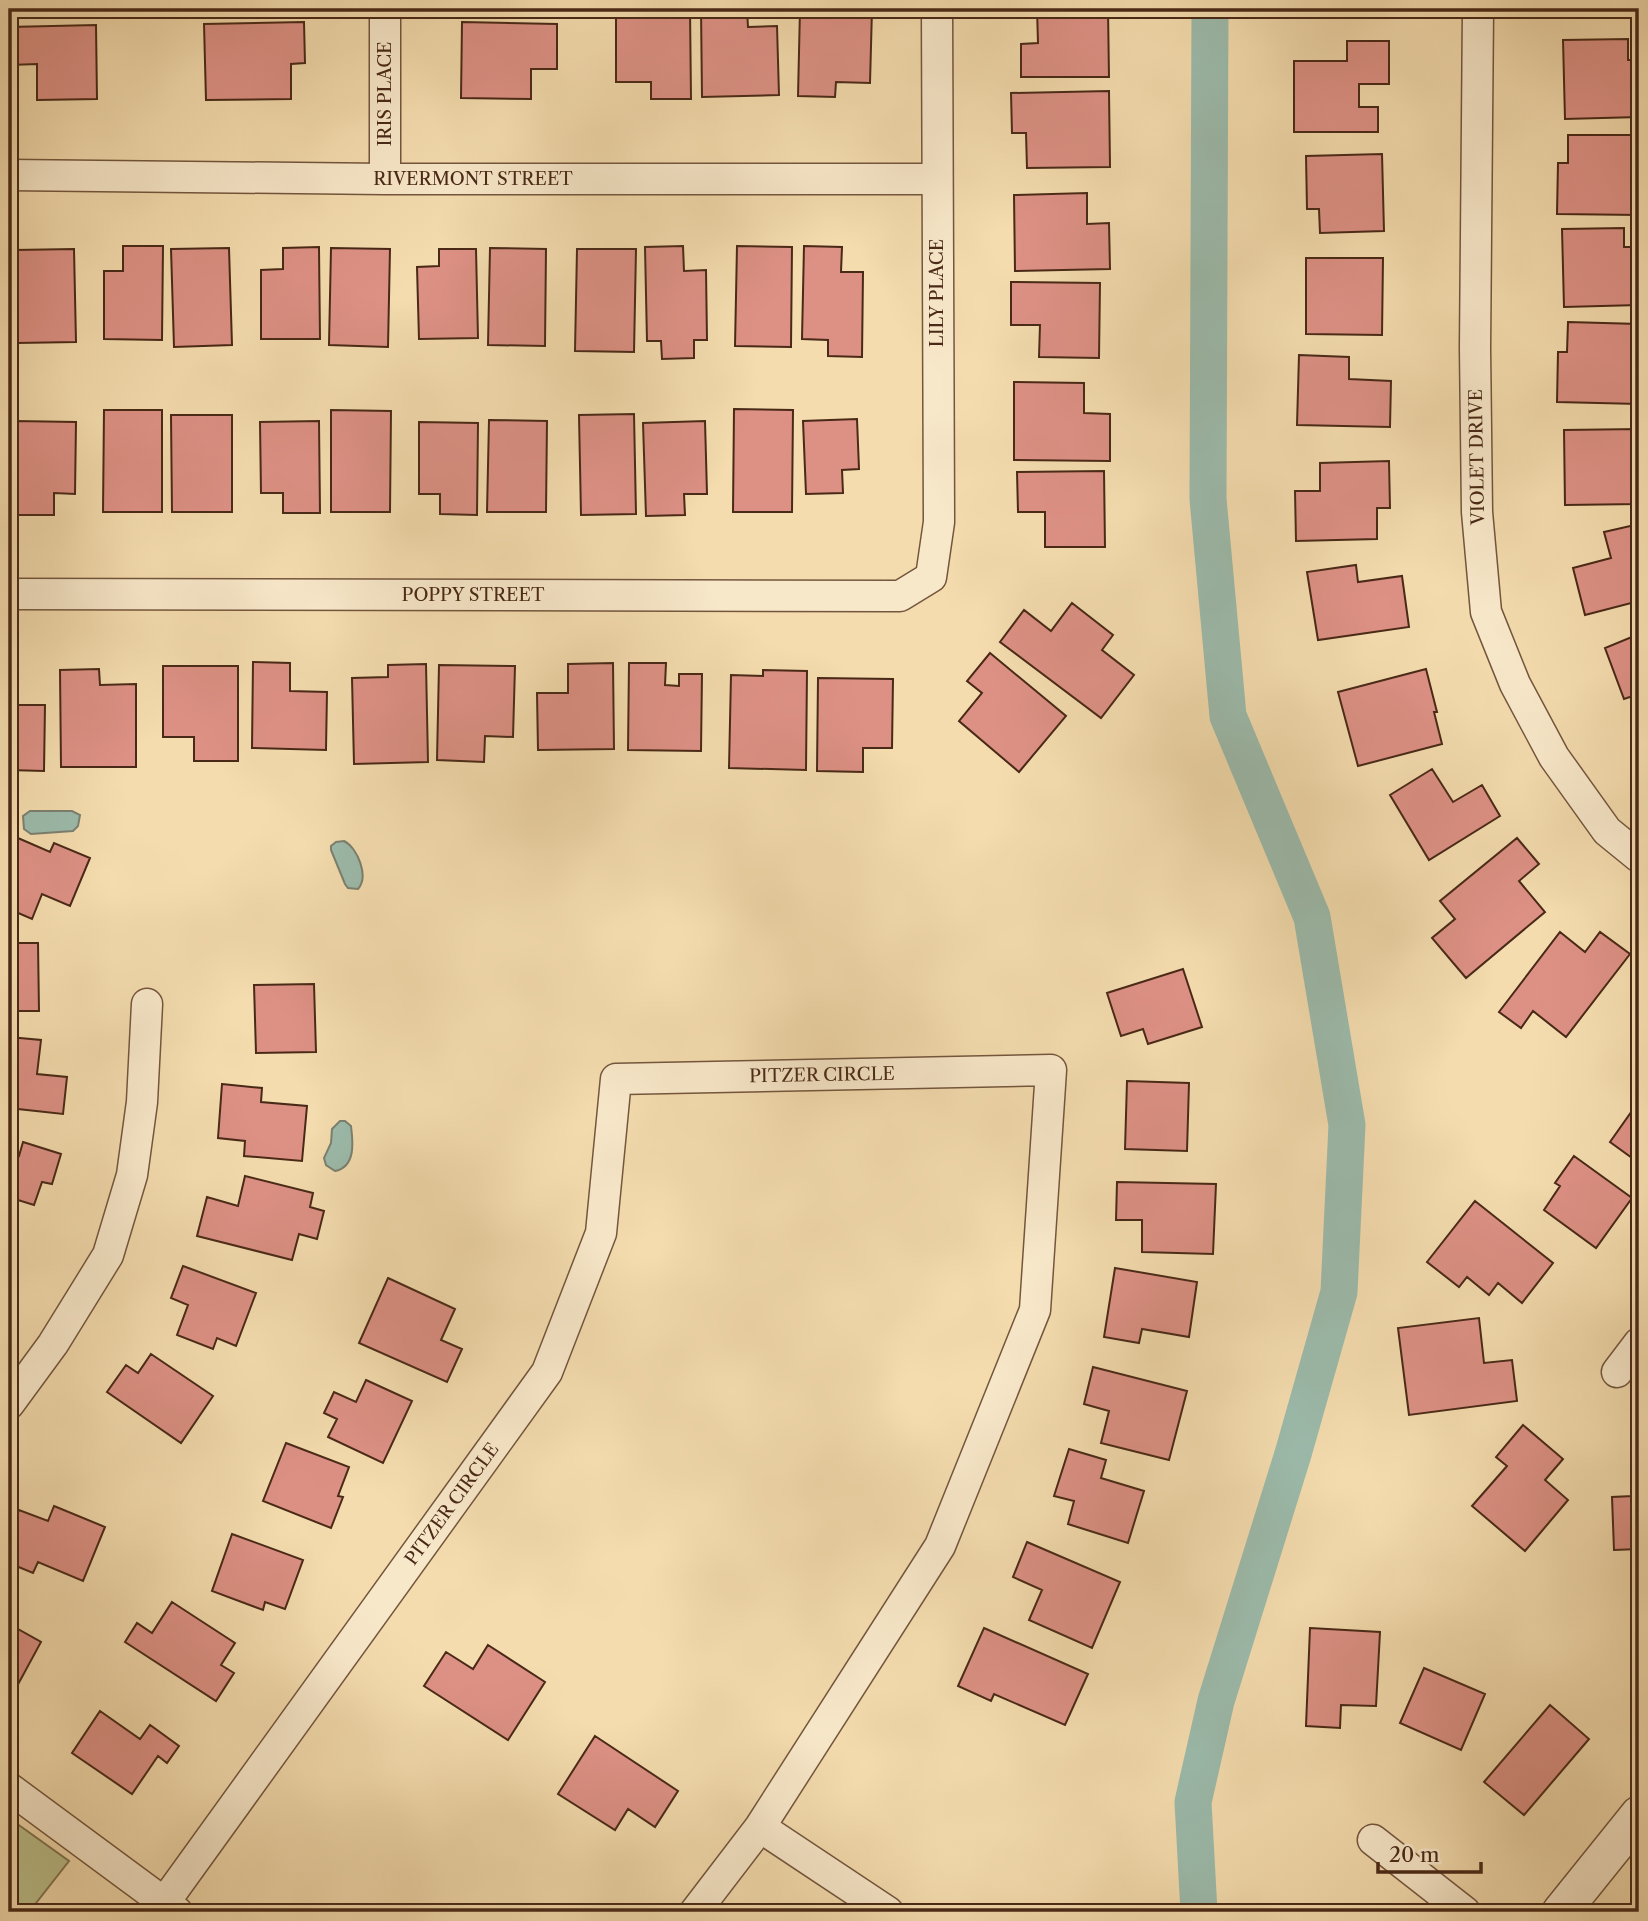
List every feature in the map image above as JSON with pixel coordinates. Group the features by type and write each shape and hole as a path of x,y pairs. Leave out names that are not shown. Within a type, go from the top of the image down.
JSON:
{"street":[{"name":"IRIS PLACE","path":"385,9 385,179"},
{"name":"LILY PLACE","path":"931,577 939,522 937,9"},
{"name":"VIOLET DRIVE","path":"1478,9 1476,443 1477,512 1486,612 1515,684 1554,757 1607,831 1639,857"},
{"name":"RIVERMONT STREET","path":"9,176 936,179"},
{"name":"POPPY STREET","path":"9,594 900,596 931,577"},
{"path":"9,1404 53,1344 108,1255 132,1175 142,1102 147,1004"},
{"name":"PITZER CIRCLE","path":"171,1908 547,1372 601,1233 616,1079 1051,1070 1035,1310 940,1546 760,1828 695,1912"},
{"path":"1617,1372 1639,1343"},
{"path":"9,1788 171,1908"},
{"path":"1561,1912 1639,1815"},
{"path":"760,1828 888,1912"},
{"path":"1373,1840 1465,1912"}],"green space":[{"path":"9,1818 69,1861 29,1912 9,1912"}],"shaded area":[{"path":"30,811 72,811 80,815 78,826 73,831 31,834 24,829 23,816"},
{"path":"344,841 354,850 360,863 362,877 358,889 348,888 345,884 331,850 331,846 336,842"},
{"path":"340,1121 351,1126 352,1153 347,1165 335,1171 326,1165 324,1158 331,1143 332,1129"}],"building":[{"path":"616,9 690,9 691,99 651,99 651,82 616,82"},
{"path":"701,9 747,9 748,27 777,26 779,95 702,97"},
{"path":"800,9 872,9 870,83 836,82 835,97 798,96"},
{"path":"1037,9 1108,9 1109,77 1021,77 1021,44 1038,43"},
{"path":"1313,9 1398,9 1398,15 1313,16"},
{"path":"304,22 305,63 291,64 291,99 206,100 204,24"},
{"path":"462,22 557,24 557,69 531,69 531,99 461,98"},
{"path":"96,25 97,99 37,100 37,64 10,65 9,27"},
{"path":"1628,39 1628,60 1639,60 1639,117 1565,119 1563,40"},
{"path":"1347,41 1389,41 1389,84 1359,84 1359,107 1378,107 1378,132 1294,132 1294,61 1347,61"},
{"path":"1109,91 1110,167 1027,168 1026,133 1012,133 1011,93"},
{"path":"1568,135 1639,135 1639,215 1557,214 1558,163 1568,163"},
{"path":"1382,154 1384,231 1320,233 1319,209 1307,209 1306,156"},
{"path":"1087,193 1087,224 1109,223 1110,269 1015,271 1014,195"},
{"path":"1624,228 1624,247 1639,247 1639,305 1564,307 1562,229"},
{"path":"123,246 163,246 162,340 104,339 104,271 123,271"},
{"path":"683,246 684,271 706,270 707,340 694,340 694,358 662,359 661,341 647,341 645,247"},
{"path":"737,246 792,247 791,347 735,346"},
{"path":"804,246 842,247 841,272 863,272 862,357 828,356 828,340 802,339"},
{"path":"319,247 320,339 261,339 261,270 283,269 283,248"},
{"path":"229,248 232,345 174,347 171,249"},
{"path":"331,248 390,249 388,347 329,345"},
{"path":"490,248 546,249 545,346 488,345"},
{"path":"74,249 76,342 17,343 15,250"},
{"path":"439,249 476,249 478,338 419,339 417,267 439,266"},
{"path":"577,249 636,249 634,352 575,351"},
{"path":"1306,258 1383,258 1382,335 1306,334"},
{"path":"1011,282 1100,283 1099,358 1039,357 1040,325 1011,325"},
{"path":"1568,322 1639,324 1639,404 1557,402 1558,352 1567,352"},
{"path":"1299,355 1349,357 1349,379 1391,381 1390,427 1297,425"},
{"path":"1014,382 1084,383 1084,413 1110,414 1110,461 1014,460"},
{"path":"734,409 793,410 792,512 733,512"},
{"path":"104,410 162,410 162,512 103,512"},
{"path":"331,410 391,411 390,512 331,512"},
{"path":"634,414 636,514 581,515 579,415"},
{"path":"171,415 232,415 232,512 172,512"},
{"path":"857,419 859,469 842,470 843,493 806,494 803,421"},
{"path":"489,420 547,421 546,512 487,512"},
{"path":"15,421 76,422 75,494 54,493 54,515 15,515"},
{"path":"319,421 320,513 283,513 283,493 261,493 260,422"},
{"path":"705,421 707,494 684,494 685,515 646,516 643,423"},
{"path":"419,422 478,423 477,515 440,514 440,494 419,494"},
{"path":"1639,429 1639,504 1565,505 1564,430"},
{"path":"1389,461 1390,508 1377,508 1377,539 1296,541 1295,491 1320,491 1320,463"},
{"path":"1104,471 1105,547 1045,547 1045,512 1018,512 1017,472"},
{"path":"1639,524 1639,601 1585,615 1573,568 1611,558 1604,532"},
{"path":"1356,565 1358,582 1402,576 1409,627 1318,640 1307,572"},
{"path":"1072,603 1113,635 1102,650 1134,675 1101,718 1000,642 1024,610 1051,631"},
{"path":"1639,634 1639,694 1624,699 1605,648"},
{"path":"990,653 1066,716 1019,772 959,721 982,693 967,681"},
{"path":"253,662 290,663 290,691 327,692 326,750 252,748"},
{"path":"613,663 614,749 538,750 537,693 568,693 568,664"},
{"path":"629,663 666,663 665,685 679,686 679,674 702,674 701,751 628,750"},
{"path":"426,664 428,762 354,764 352,678 388,677 388,665"},
{"path":"439,665 515,666 513,737 485,736 484,762 437,760"},
{"path":"163,666 238,666 238,761 194,761 194,737 163,737"},
{"path":"99,669 100,685 136,684 136,767 61,767 60,670"},
{"path":"1426,669 1442,744 1358,766 1338,692"},
{"path":"763,670 807,671 806,770 729,768 731,675 763,676"},
{"path":"818,678 893,679 892,748 863,748 863,772 817,771"},
{"path":"9,705 45,705 44,771 9,770"},
{"path":"1432,769 1453,802 1482,785 1500,816 1429,860 1390,795"},
{"path":"11,835 50,852 54,843 90,858 70,906 42,894 32,919 9,909"},
{"path":"1517,838 1539,864 1519,881 1545,912 1466,978 1432,938 1455,919 1440,901"},
{"path":"1560,932 1585,952 1600,932 1630,954 1566,1037 1533,1011 1521,1028 1499,1012"},
{"path":"9,943 38,943 39,1011 9,1011"},
{"path":"1183,969 1202,1027 1148,1044 1143,1029 1121,1036 1107,993"},
{"path":"314,984 316,1052 256,1053 254,985"},
{"path":"9,1037 41,1040 37,1074 67,1077 63,1114 9,1108"},
{"path":"1127,1081 1189,1083 1187,1151 1125,1149"},
{"path":"222,1084 262,1088 261,1102 307,1106 302,1161 244,1156 245,1141 218,1138"},
{"path":"1639,1101 1639,1163 1610,1142"},
{"path":"23,1142 61,1154 52,1184 42,1182 34,1205 18,1200 14,1214 9,1212 9,1153 19,1156"},
{"path":"1574,1156 1632,1198 1596,1248 1544,1210 1560,1186 1555,1183"},
{"path":"245,1176 313,1193 310,1207 324,1211 317,1239 299,1234 292,1260 197,1236 207,1197 238,1206"},
{"path":"1117,1182 1216,1184 1213,1254 1142,1252 1142,1220 1116,1220"},
{"path":"1475,1201 1553,1263 1522,1303 1498,1283 1489,1295 1467,1277 1459,1287 1427,1262"},
{"path":"183,1266 256,1293 236,1346 217,1338 213,1349 177,1335 188,1305 171,1298"},
{"path":"1115,1268 1197,1282 1189,1337 1142,1329 1139,1343 1104,1337"},
{"path":"388,1278 455,1309 441,1340 462,1349 447,1382 359,1343"},
{"path":"1479,1318 1484,1363 1512,1360 1517,1401 1409,1415 1398,1328"},
{"path":"151,1354 213,1396 181,1443 107,1392 126,1365 138,1373"},
{"path":"1093,1367 1187,1391 1169,1460 1101,1443 1109,1411 1084,1404"},
{"path":"366,1380 412,1401 383,1463 328,1437 337,1419 324,1413 334,1392 356,1402"},
{"path":"1523,1425 1563,1459 1545,1480 1568,1500 1525,1551 1472,1506 1507,1466 1496,1457"},
{"path":"286,1443 349,1467 338,1496 343,1497 331,1528 263,1501"},
{"path":"1069,1449 1106,1460 1101,1478 1144,1491 1128,1543 1068,1524 1074,1501 1054,1496"},
{"path":"1632,1468 1639,1468 1639,1549 1614,1550 1612,1497 1633,1496"},
{"path":"54,1506 105,1527 83,1581 38,1562 33,1573 9,1563 9,1535 19,1510 48,1521"},
{"path":"232,1534 303,1560 285,1609 265,1602 263,1610 212,1591"},
{"path":"1027,1542 1120,1582 1092,1648 1029,1620 1042,1590 1013,1577"},
{"path":"172,1602 235,1643 221,1665 234,1673 216,1701 125,1642 137,1623 152,1633"},
{"path":"9,1624 41,1642 9,1701"},
{"path":"984,1628 1088,1674 1065,1725 994,1694 991,1701 958,1686"},
{"path":"1310,1628 1380,1632 1376,1706 1341,1705 1340,1728 1306,1726"},
{"path":"488,1645 545,1682 508,1740 424,1686 446,1652 473,1669"},
{"path":"1424,1668 1485,1694 1461,1750 1400,1723"},
{"path":"1550,1705 1589,1739 1524,1815 1484,1782"},
{"path":"100,1711 140,1739 150,1725 179,1746 167,1763 158,1756 132,1794 72,1753"},
{"path":"595,1736 678,1791 655,1827 628,1809 615,1830 558,1794"}],"waterway":[{"path":"1199,1912 1193,1802 1216,1701 1293,1454 1339,1292 1347,1125 1312,917 1228,716 1208,499 1210,9"}]}
